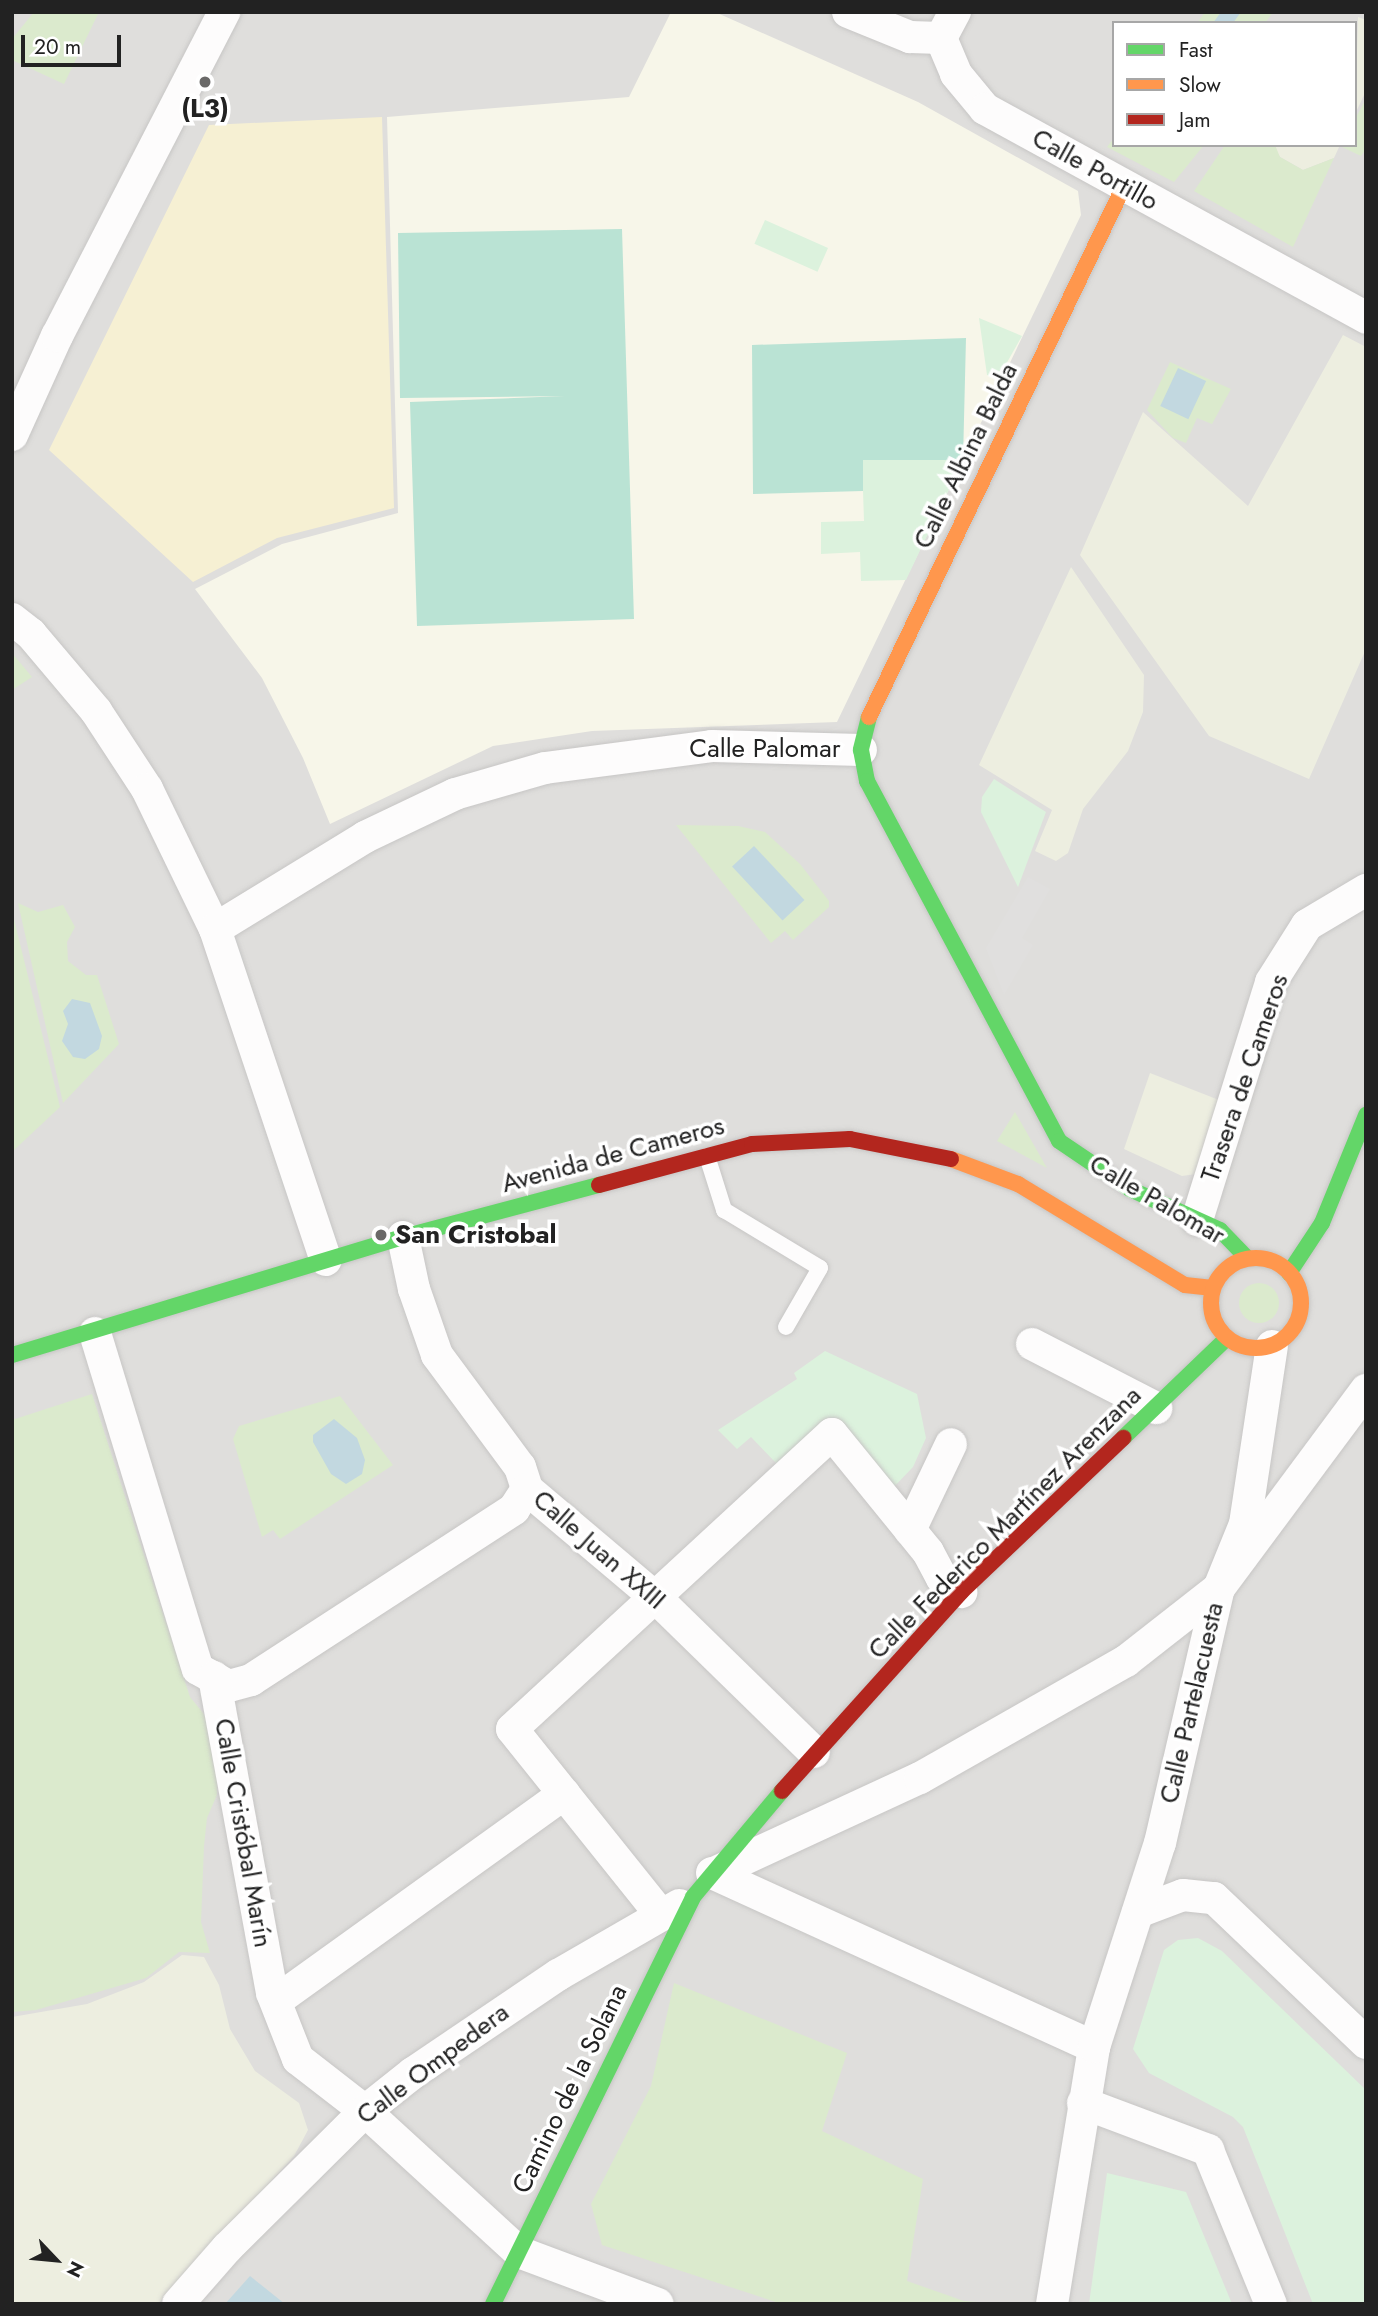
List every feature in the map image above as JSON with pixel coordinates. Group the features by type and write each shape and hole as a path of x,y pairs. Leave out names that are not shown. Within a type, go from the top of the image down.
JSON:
{"street":[{"name":"Calle Portillo","path":"848,12 910,37 949,19 956,74 977,103 1124,187 1366,318"},
{"path":"12,435 57,336 223,13"},
{"name":"Calle Albina Balda","path":"861,750 872,705 1124,187"},
{"path":"12,619 31,634 96,711 147,789 215,929 326,1260"},
{"name":"Calle Palomar","path":"215,929 365,837 455,794 545,768 644,751 712,746 861,750 867,782 880,808 1059,1141 1130,1189 1220,1230 1247,1258"},
{"name":"Trasera de Cameros","path":"1198,1220 1271,982 1307,925 1366,890"},
{"path":"1289,1273 1322,1223 1366,1115"},
{"name":"Avenida de Cameros","path":"12,1355 94,1333 403,1237 706,1154 752,1144 850,1139 943,1156 1018,1184 1185,1285 1213,1288"},
{"name":"Calle Juan XXIII","path":"403,1237 414,1289 437,1355 520,1466 527,1489 655,1597 814,1752"},
{"path":"1247,1258 1262,1258 1289,1273 1301,1305 1292,1329 1272,1346 1240,1346 1227,1338 1215,1324 1213,1288 1226,1269 1247,1258"},
{"path":"94,1333 198,1669 229,1686 251,1680 514,1509 527,1489"},
{"name":"Calle Federico Martínez Arenzana","path":"712,1873 814,1752 961,1592 1227,1338"},
{"path":"1032,1344 1156,1408"},
{"path":"1219,1588 1245,1524 1272,1346"},
{"path":"1219,1588 1366,1391"},
{"path":"661,1915 512,1729 832,1434 910,1530 942,1578 961,1592"},
{"path":"910,1530 951,1444"},
{"name":"Calle Partelacuesta","path":"712,1873 920,1778 1126,1661 1219,1588"},
{"name":"Calle Partelacuesta","path":"1052,2304 1094,2047 1160,1843 1219,1588"},
{"name":"Calle Cristóbal Marín","path":"214,1677 276,2001 298,2059 365,2111 519,2252"},
{"path":"276,2001 564,1794"},
{"path":"712,1873 1094,2047"},
{"name":"Camino de la Solana","path":"493,2304 592,2095 693,1897 712,1873"},
{"path":"1138,1912 1183,1895 1214,1898 1331,2013 1366,2043"},
{"name":"Calle Ompedera","path":"178,2304 227,2248 365,2111 413,2073 558,1975 693,1897"},
{"path":"1083,2103 1208,2150 1271,2304"},
{"path":"519,2252 659,2304"}],"lane":[{"path":"706,1154 724,1210 821,1268 786,1327"},
{"path":"1331,2013 1366,2031"}],"shaded area":[{"path":"12,12 1366,12 1366,2304 12,2304"},
{"path":"671,12 715,12 918,102 1078,191 1081,215 837,722 592,731 493,746 330,824 303,758 262,678 195,589 282,544 398,513 387,117 629,97"},
{"path":"1358,17 1366,20 1366,91 1357,110"},
{"path":"1273,147 1339,147 1334,158 1303,170 1280,157"},
{"path":"1343,335 1366,347 1366,649 1309,779 1209,736 1080,555 1143,412 1248,506"},
{"path":"1071,567 1144,675 1143,712 1128,751 1083,809 1068,853 1056,861 1035,851 1052,810 979,765"},
{"path":"1028,877 1050,889 1022,938 1033,945 1004,995 986,948"},
{"path":"1150,1073 1219,1100 1203,1173 1182,1176 1124,1149"},
{"path":"182,1955 204,1957 219,1985 230,2029 255,2071 299,2103 308,2130 294,2156 158,2304 12,2304 12,2017 87,2004 144,1982"}],"green space":[{"path":"34,12 99,12 64,84 12,60 12,39"},
{"path":"1205,12 1273,12 1266,21 1198,21"},
{"path":"1366,99 1366,149 1361,156 1342,147 1357,147 1357,115"},
{"path":"1112,141 1112,147 1202,147 1174,182 1107,147"},
{"path":"1224,147 1276,147 1280,157 1303,170 1334,158 1293,247 1194,191"},
{"path":"765,220 828,248 817,272 754,244"},
{"path":"622,229 634,619 417,626 410,402 565,396 400,398 398,233"},
{"path":"979,318 1022,336 997,380 987,375"},
{"path":"966,338 963,460 863,460 863,491 753,494 752,345"},
{"path":"1170,362 1231,389 1212,424 1197,418 1186,443 1173,438 1147,410"},
{"path":"862,460 963,460 906,580 861,581 860,552 821,554 821,522 864,521"},
{"path":"12,653 32,677 12,690"},
{"path":"994,779 1046,812 1018,887 981,812 982,797"},
{"path":"676,825 738,826 765,832 800,864 829,901 829,907 793,940 785,931 771,943"},
{"path":"18,903 38,912 63,905 75,927 67,942 68,961 86,975 97,975 119,1044 63,1103"},
{"path":"12,911 60,1107 12,1152"},
{"path":"1015,1112 1047,1168 997,1141"},
{"path":"1259,1283 1273,1289 1279,1303 1273,1317 1259,1323 1245,1317 1239,1303 1245,1289"},
{"path":"825,1351 917,1394 926,1438 913,1467 889,1492 832,1424 777,1464 751,1437 737,1449 718,1430 797,1379 794,1373"},
{"path":"92,1394 190,1697 208,1719 218,1756 217,1795 207,1818 204,1846 201,1922 210,1953 179,1952 146,1978 36,2010 12,2012 12,1420"},
{"path":"340,1396 393,1465 280,1539 273,1530 262,1537 233,1439 239,1426"},
{"path":"1198,1938 1222,1951 1366,2090 1366,2304 1313,2304 1243,2127 1233,2117 1149,2073 1133,2049 1164,1950 1178,1940"},
{"path":"674,1983 847,2053 822,2131 923,2179 907,2281 964,2301 1004,2304 782,2304 602,2245 591,2204 651,2086"},
{"path":"1107,2173 1186,2192 1232,2304 1089,2304"}],"sand":[{"path":"382,117 394,508 277,538 193,582 49,450 209,125"}],"water":[{"path":"1221,12 1241,12 1234,21 1214,21"},
{"path":"1178,368 1206,381 1188,419 1160,406"},
{"path":"754,846 804,900 783,921 732,866"},
{"path":"72,999 90,1003 102,1036 99,1049 85,1059 73,1057 62,1041 68,1024 63,1011"},
{"path":"334,1419 357,1438 365,1460 362,1474 346,1484 331,1474 313,1442 313,1435"},
{"path":"250,2276 285,2304 225,2304"}],"traffic: fast":[{"path":"869,717 861,750 867,781 1059,1141 1130,1189 1220,1230 1247,1258"},
{"path":"1289,1273 1322,1223 1366,1115"},
{"path":"12,1355 403,1237 599,1185"},
{"path":"1123,1438 1227,1338"},
{"path":"493,2304 693,1897 782,1791"}],"traffic: slow":[{"path":"869,717 1124,186"},
{"path":"951,1159 1018,1184 1185,1285 1213,1288"},
{"path":"1256,1258 1273,1261 1288,1271 1298,1286 1301,1303 1298,1320 1288,1335 1273,1345 1256,1348 1239,1345 1224,1335 1214,1320 1211,1303 1214,1286 1224,1271 1239,1261 1256,1258"}],"traffic: jam":[{"path":"599,1185 752,1144 850,1139 951,1159"},
{"path":"782,1791 961,1592 1123,1438"}],"place":[{"name":"(L3)","path":"205,82"},
{"name":"San Cristobal","path":"381,1235"}]}
